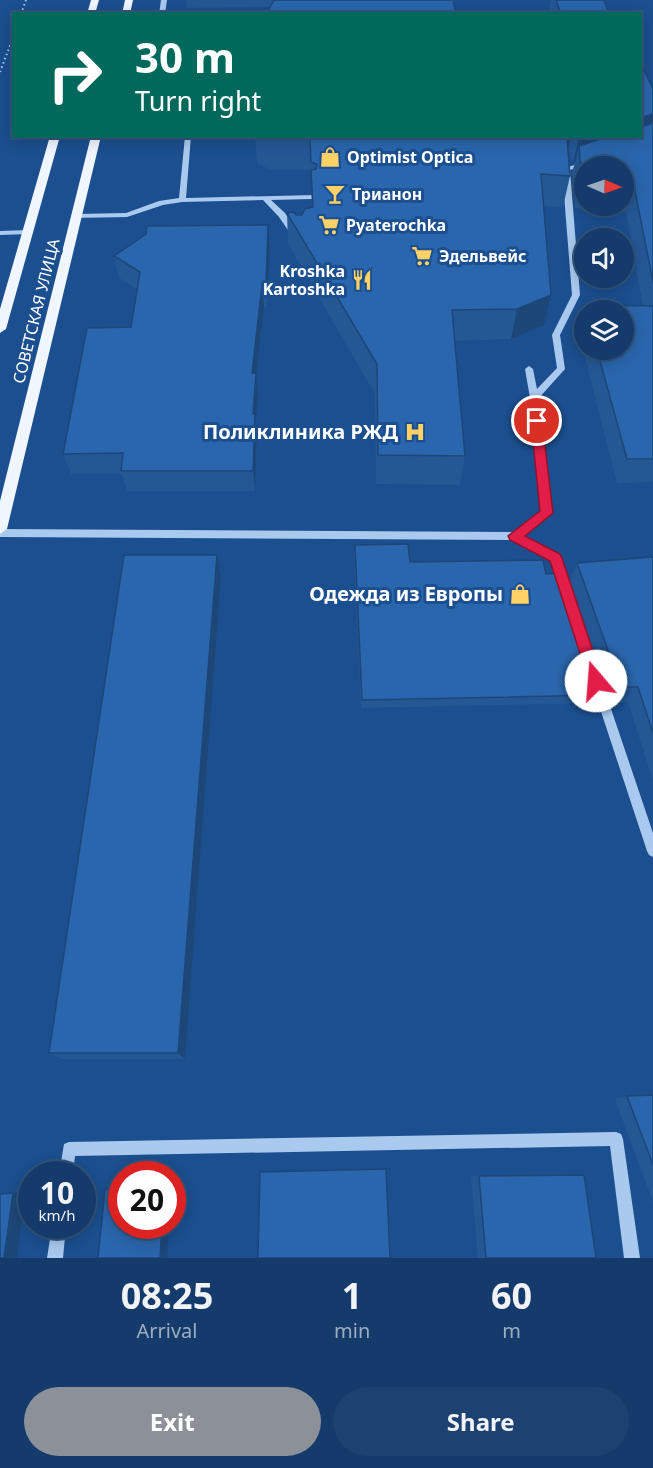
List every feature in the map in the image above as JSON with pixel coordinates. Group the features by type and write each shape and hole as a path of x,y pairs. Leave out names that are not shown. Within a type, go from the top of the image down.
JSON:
{"main road":[{"name":"СОВЕТСКАЯ УЛИЦА","path":"0,329 55,138"},
{"name":"СОВЕТСКАЯ УЛИЦА","path":"0,531 96,138"}],"lane":[{"path":"182,200 188,138"},
{"path":"534,398 561,369 556,335 576,295 566,169 574,166"},
{"path":"76,216 127,215 162,203 182,200 312,197"},
{"path":"265,198 282,215 300,242"},
{"path":"0,233 27,232"},
{"path":"515,536 547,513 529,369"},
{"path":"0,531 515,536 555,558 653,851"},
{"path":"68,1161 69,1149 616,1139 632,1258"},
{"path":"55,1258 57,1239"}],"path":[{"path":"0,72 12,40"}],"building":[{"path":"274,0 453,0 456,12 267,12"},
{"path":"556,0 604,0 608,12 560,12"},
{"path":"642,65 653,89 653,114 642,117"},
{"path":"653,123 653,282 634,186 634,156 580,156 579,146 603,138 642,138 642,126"},
{"name":"Эдельвейс","path":"267,138 567,138 570,176 541,174 551,295 517,309 452,310 465,456 378,455 377,364 287,213 302,215 305,209 313,207 311,170 316,169 317,164 311,162 310,139"},
{"path":"268,225 266,285 262,285 252,373 256,373 253,471 121,471 123,453 63,454 87,328 131,327 140,272 114,256 146,234 147,226"},
{"path":"634,306 653,306 653,459 627,459 600,360 634,360"},
{"path":"408,544 410,562 543,560 546,574 559,573 600,695 362,700 355,545"},
{"path":"124,555 217,555 178,1053 49,1053"},
{"path":"653,557 653,733 638,687 621,687 577,563"},
{"path":"653,1095 653,1165 627,1096"},
{"path":"386,1169 390,1258 258,1258 260,1172"},
{"path":"584,1175 596,1258 486,1258 479,1176"},
{"path":"105,1189 108,1189 108,1239 161,1239 160,1258 98,1258"},
{"path":"13,1193 4,1258 0,1258 0,1194"}],"place":[{"name":"Optimist Optica","path":"330,157"},
{"name":"Трианон","path":"335,194"},
{"name":"Pyaterochka","path":"329,225"},
{"name":"Эдельвейс","path":"422,256"},
{"name":"Kroshka Kartoshka","path":"362,280"},
{"name":"Поликлиника РЖД","path":"415,432"},
{"name":"Одежда из Европы","path":"520,594"}],"route":[{"path":"537,421 547,513 515,536 555,558 596,681"}]}
